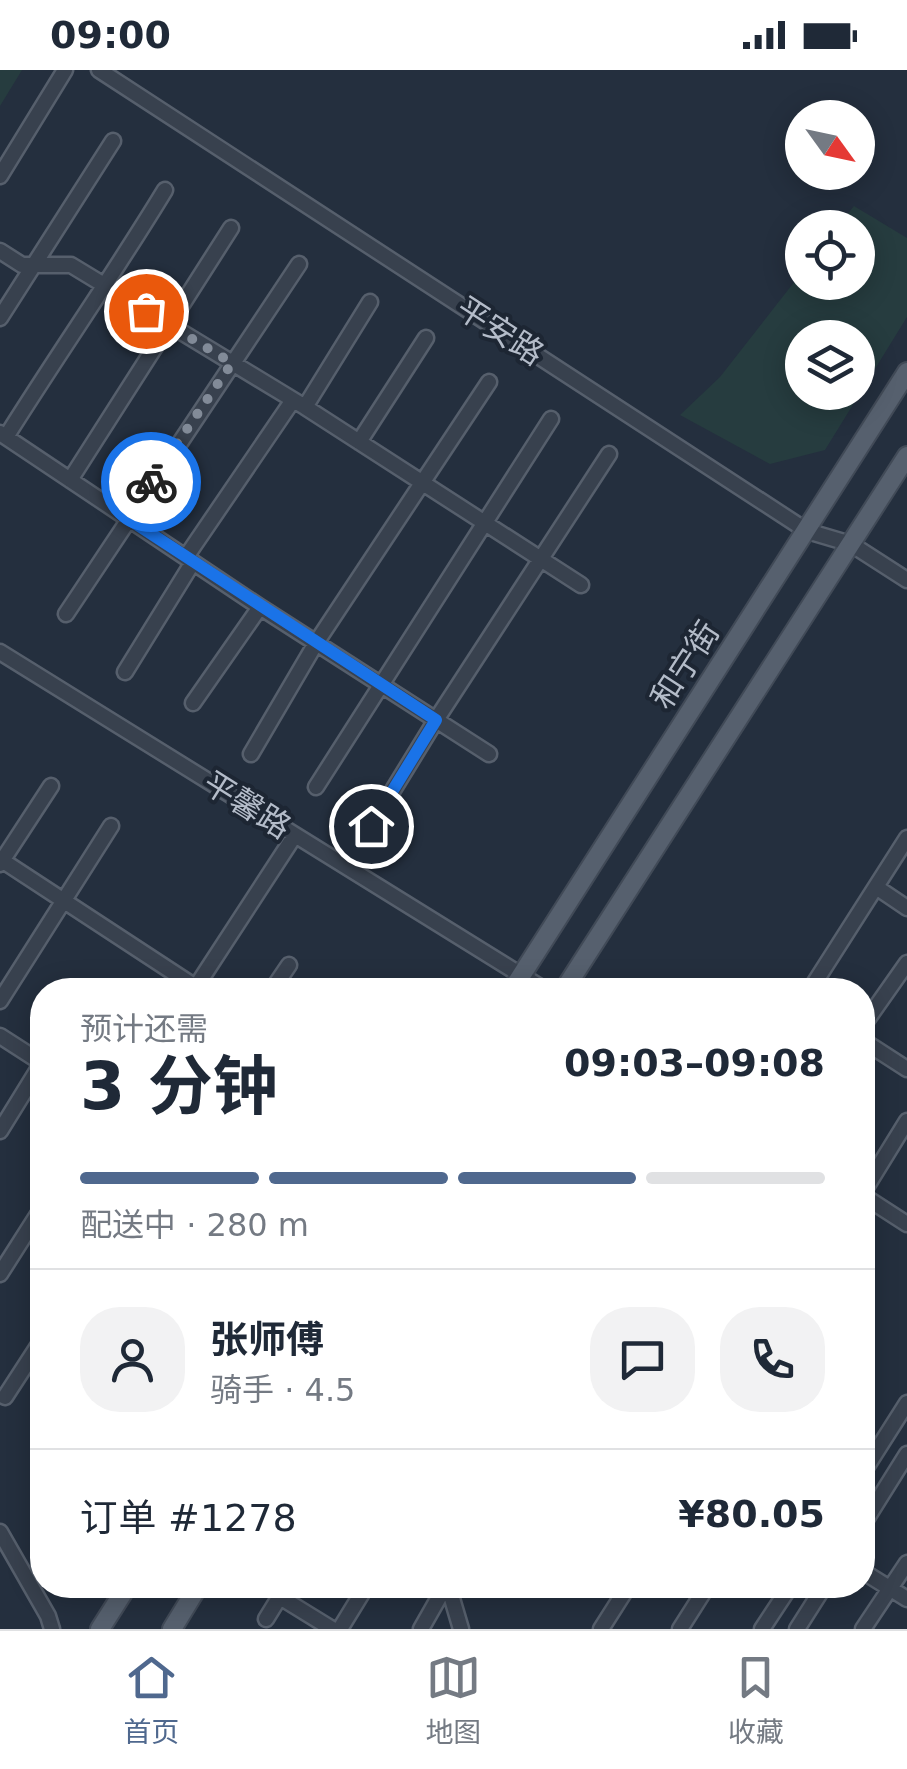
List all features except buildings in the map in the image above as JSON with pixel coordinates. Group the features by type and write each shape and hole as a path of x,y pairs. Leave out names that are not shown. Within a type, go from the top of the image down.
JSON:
{"main road":[{"name":"和宁街","path":"520,978 907,372"},
{"path":"572,978 907,456"},
{"path":"100,1629 120,1598"},
{"path":"172,1629 191,1598"}],"street":[{"path":"0,176 65,70"},
{"name":"平安路","path":"100,70 807,531 851,544 907,580"},
{"path":"0,318 113,140"},
{"path":"164,190 106,287 3,435 489,754"},
{"path":"70,480 232,228"},
{"path":"0,251 22,265 71,265 299,403 581,586"},
{"path":"66,614 299,264"},
{"path":"125,672 189,560 370,302"},
{"path":"360,442 426,338"},
{"path":"250,754 316,643 489,382"},
{"path":"316,787 551,419"},
{"path":"371,826 609,454"},
{"path":"193,702 260,607"},
{"name":"平馨路","path":"0,652 295,835 511,978"},
{"path":"51,786 1,861 179,978"},
{"path":"0,1001 112,826"},
{"path":"203,978 295,835"},
{"path":"818,978 907,838"},
{"path":"876,887 907,908"},
{"path":"875,1009 907,963"},
{"path":"280,978 289,965"},
{"path":"0,1036 30,1055"},
{"path":"875,1048 907,1069"},
{"path":"0,1131 30,1082"},
{"path":"875,1173 907,1121"},
{"path":"875,1203 907,1224"},
{"path":"0,1274 30,1227"},
{"path":"5,1397 30,1358"},
{"path":"875,1453 907,1403"},
{"path":"875,1505 907,1454"},
{"path":"0,1532 30,1584"},
{"path":"863,1629 907,1563"},
{"path":"875,1579 907,1599"},
{"path":"38,1598 52,1629"},
{"path":"266,1619 279,1598"},
{"path":"293,1598 336,1629 358,1598"},
{"path":"421,1629 439,1598"},
{"path":"451,1598 461,1629"},
{"path":"601,1629 621,1598"},
{"path":"680,1629 700,1598"},
{"path":"762,1629 782,1598"},
{"path":"797,1629 817,1598"}],"green space":[{"path":"0,70 22,70 0,106"},
{"path":"875,219 907,238 907,317 875,369 875,320 785,320 785,410 850,410 825,450 770,464 680,415 720,377 785,294 785,300 875,300"}],"way so far":[{"path":"146,311 232,363 151,482"}],"route":[{"path":"151,482 127,518 436,720 371,826"}]}
